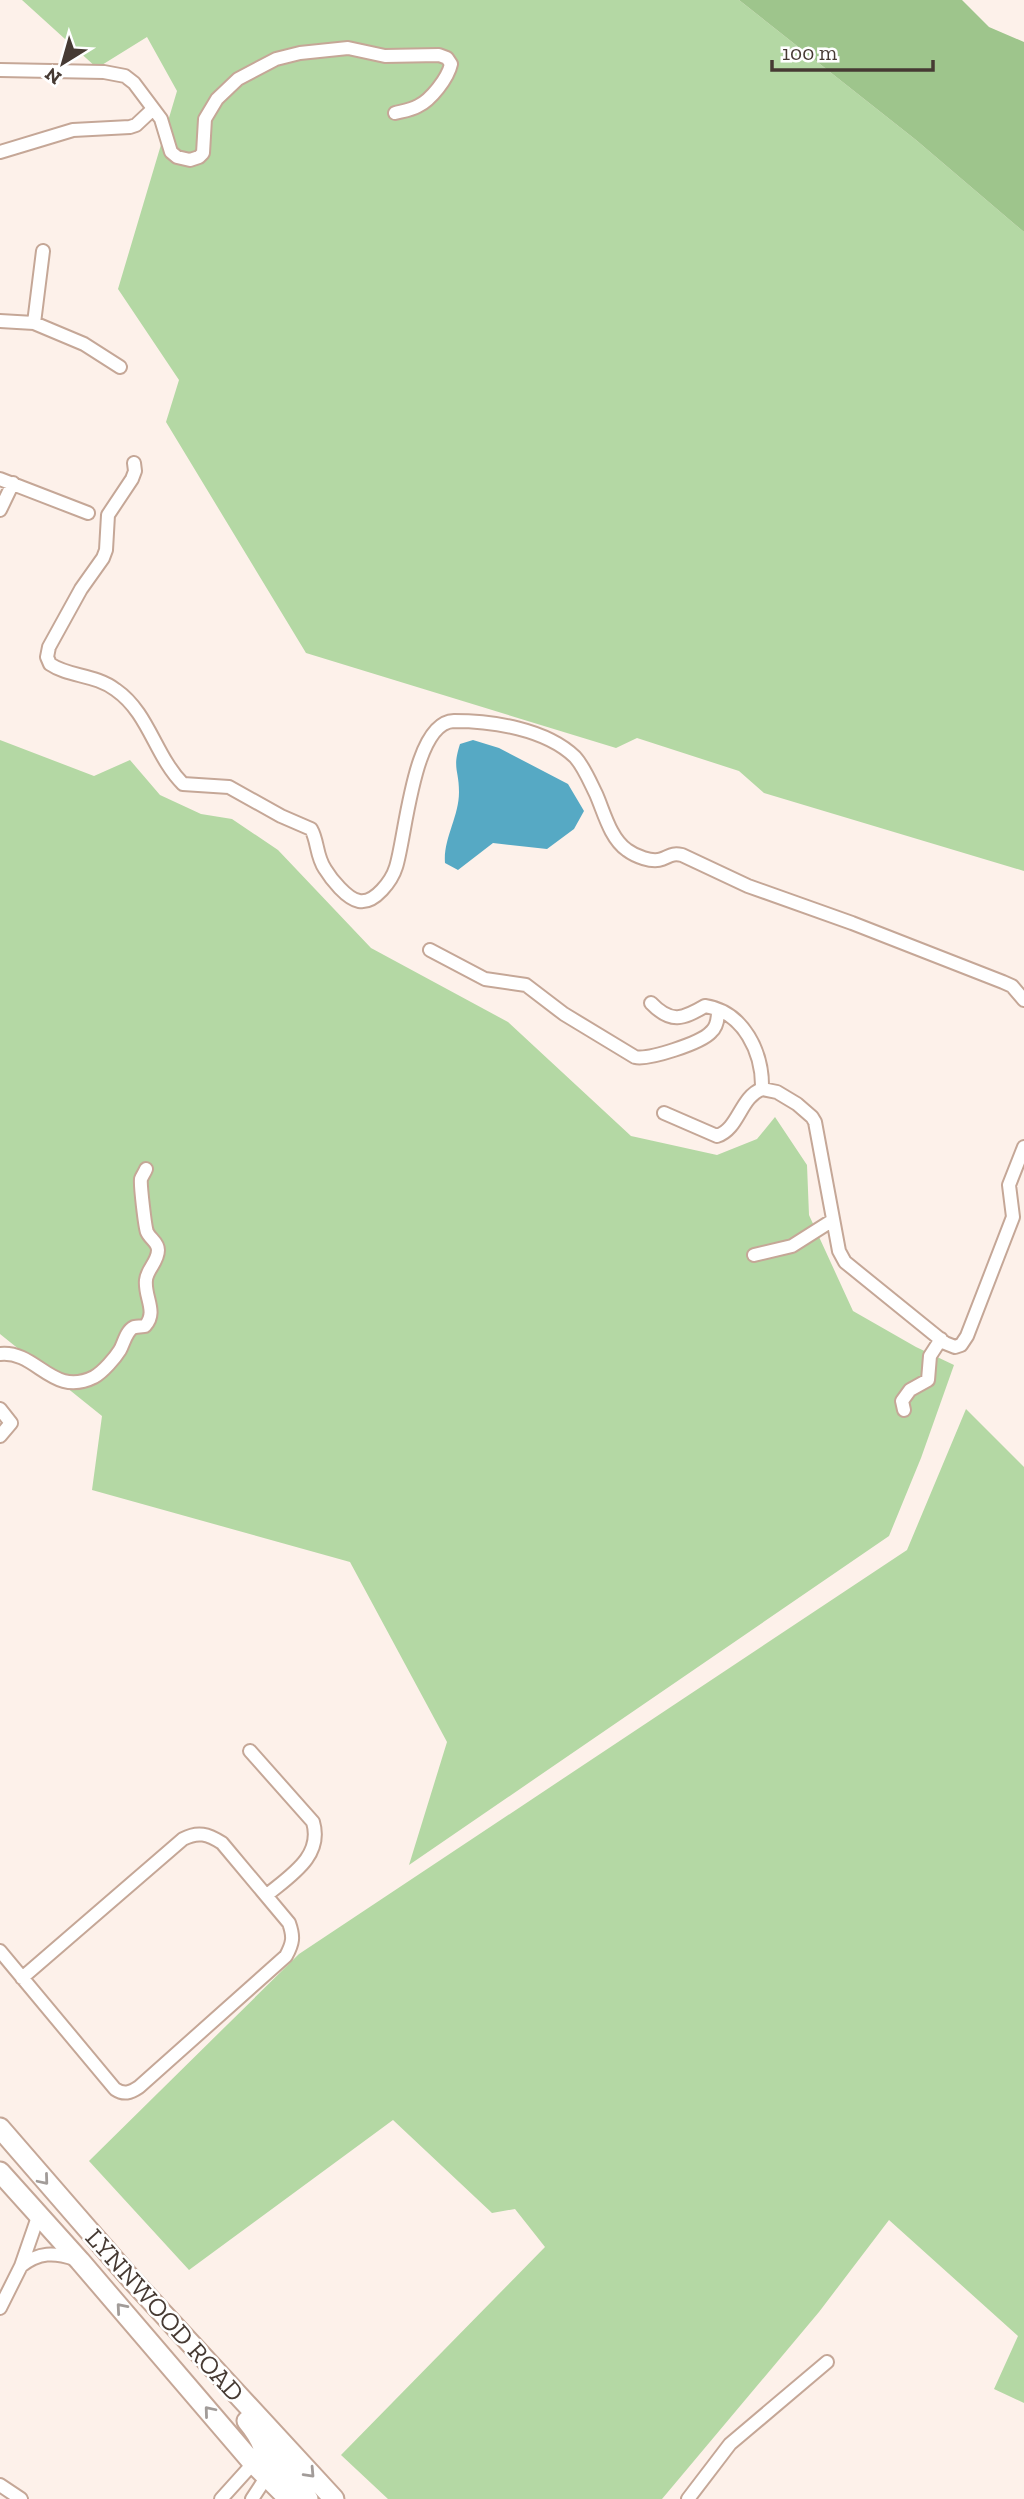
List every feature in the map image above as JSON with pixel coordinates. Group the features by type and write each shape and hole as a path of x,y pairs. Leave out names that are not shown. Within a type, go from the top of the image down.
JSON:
{"main road":[{"name":"LYNNWOOD ROAD","path":"0,2128 131,2279 271,2456 289,2499"},
{"name":"LYNNWOOD ROAD","path":"0,2172 80,2261 271,2456 334,2499"},
{"path":"271,2456 308,2499"}],"street":[{"path":"0,70 121,74 134,83 164,124 171,152 190,160 202,153 205,119 217,99 238,79 276,59 300,53 348,48 386,55 439,55 447,58 451,64 449,71 428,99 420,106 395,113"},
{"path":"0,152 73,130 130,127 152,110"},
{"path":"34,323 43,251"},
{"path":"0,321 34,323 84,344 120,367"},
{"path":"134,463 132,479 108,516 103,558 81,589 49,647 47,657 50,664 104,682 122,695 137,710 183,784 229,787 281,816 311,829 317,854 324,868 355,900 366,901 374,896 392,876 419,765 433,732 439,726 450,722 501,726 522,730 574,756 583,769 610,828 619,842 631,852 656,860 672,854 682,855 748,886 1003,982 1012,986 1024,1000"},
{"path":"0,479 88,513"},
{"path":"0,510 13,483"},
{"path":"430,950 485,979 526,985 564,1014 635,1057 643,1059 707,1036 716,1025 718,1011"},
{"path":"651,1003 661,1012 676,1018 689,1016 705,1006 738,1022 750,1036 761,1073 762,1089"},
{"path":"664,1113 717,1136 723,1135 749,1097 762,1089 777,1092 812,1117 819,1134 839,1251 848,1265 941,1339 955,1347 961,1345 967,1336 1013,1217 1009,1185 1024,1147"},
{"path":"0,1353 22,1356 55,1380 76,1382 95,1377 119,1351 128,1332 135,1327 145,1326 150,1320 152,1311 145,1282 158,1251 144,1221 141,1179 146,1169"},
{"path":"754,1255 792,1246 833,1220"},
{"path":"904,1410 902,1401 905,1396 928,1380 930,1356 941,1339"},
{"path":"0,1409 11,1423 0,1436"},
{"path":"250,1751 313,1822 316,1833 316,1843 309,1856 296,1871 267,1895"},
{"path":"0,1951 22,1978 115,2090 122,2094 131,2093 139,2087 286,1955 293,1935 289,1923 222,1843 210,1835 192,1834 22,1978"},
{"path":"0,2308 21,2266 39,2214"},
{"path":"21,2266 38,2255 47,2253 80,2261"},
{"path":"688,2499 730,2444 827,2362"},
{"path":"221,2499 271,2456"},
{"path":"252,2499 271,2456"},
{"path":"0,2484 21,2499"}],"green space":[{"path":"22,0 739,0 916,140 1024,232 1024,871 764,793 739,771 637,738 616,748 306,653 166,422 179,380 118,289 177,91 147,37 97,68"},
{"path":"739,0 962,0 989,27 1024,42 1024,232 916,140"},
{"path":"0,740 94,776 130,760 160,795 201,814 232,819 278,850 371,948 508,1022 631,1136 717,1155 757,1139 775,1117 807,1165 809,1215 853,1311 954,1365 921,1458 889,1536 409,1865 447,1742 350,1562 92,1490 102,1416 0,1334"},
{"path":"966,1409 1024,1467 1024,2403 994,2389 1018,2336 889,2220 819,2312 662,2499 388,2499 341,2455 545,2247 515,2209 492,2213 393,2120 189,2270 89,2161 299,1954 907,1550"}],"water":[{"path":"473,740 499,748 568,784 584,811 574,829 547,849 493,843 458,870 445,863 446,845 457,810 458,752 460,744"}]}
